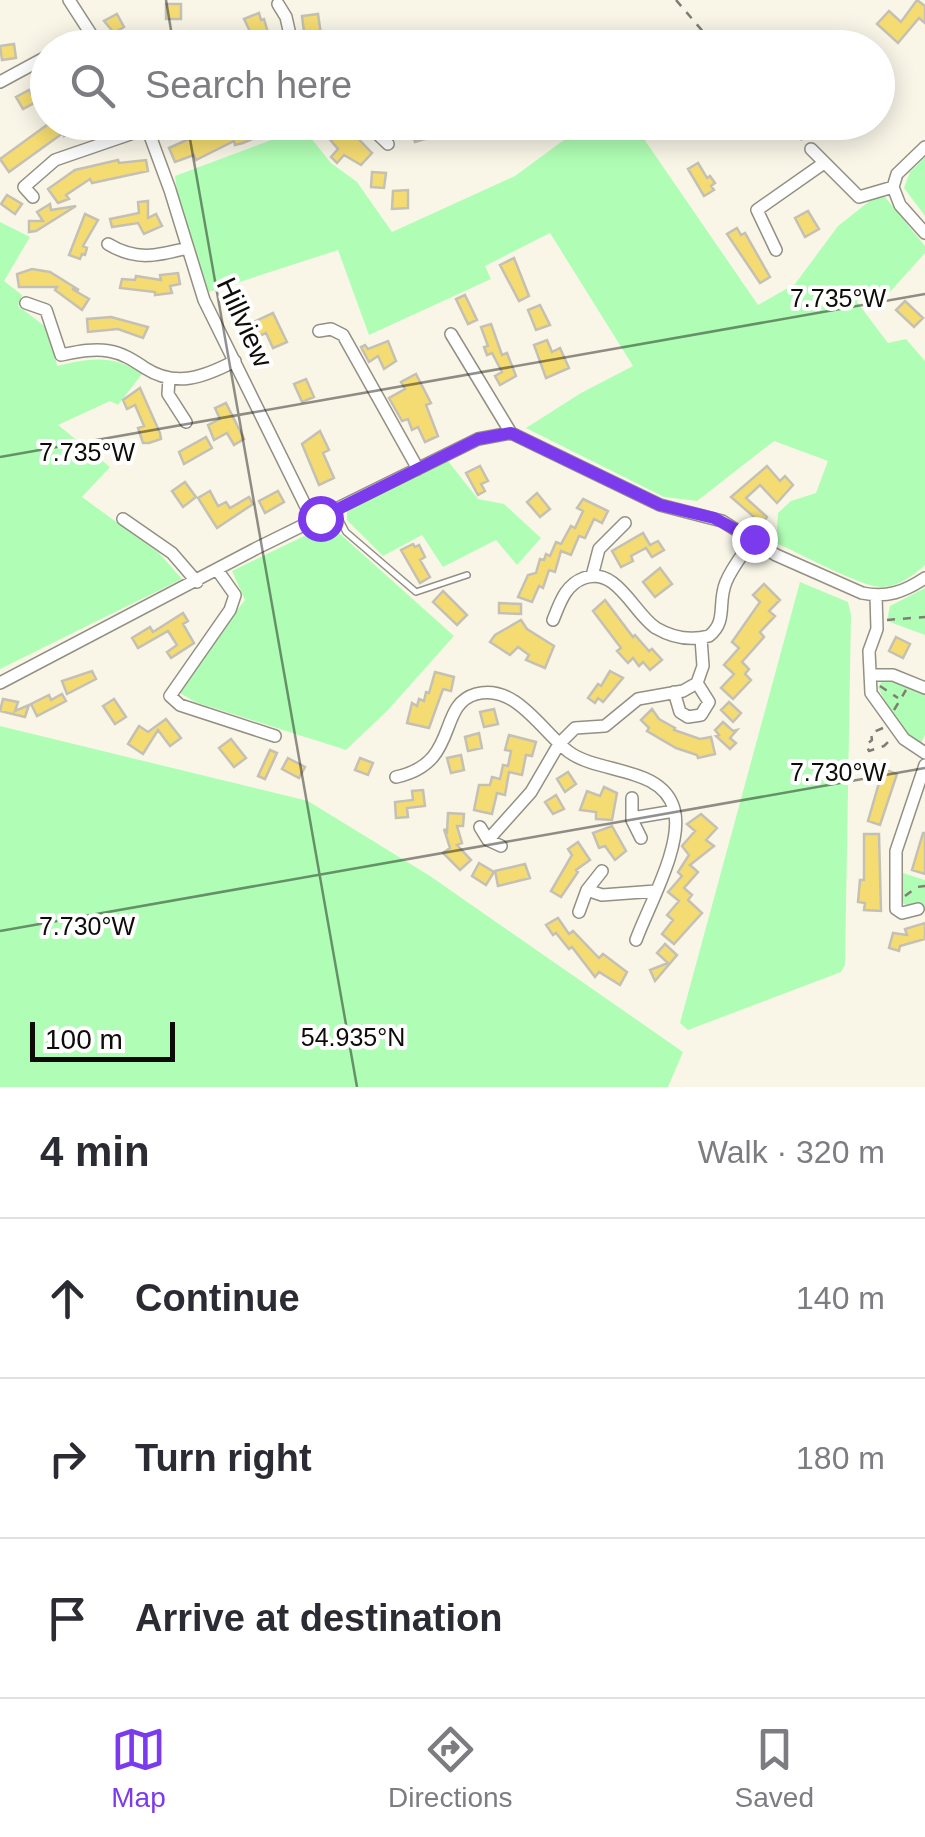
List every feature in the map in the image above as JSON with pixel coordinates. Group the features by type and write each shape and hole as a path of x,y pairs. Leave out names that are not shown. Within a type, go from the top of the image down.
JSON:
{"street":[{"path":"70,0 89,30"},
{"path":"278,4 289,30"},
{"path":"0,82 30,66"},
{"path":"33,197 24,187 55,160 115,140"},
{"name":"Hillview","path":"152,140 204,300 313,521"},
{"path":"385,140 388,144"},
{"path":"925,147 898,174 893,187 900,204 925,233"},
{"path":"811,149 860,197 893,187"},
{"path":"776,250 757,210 824,163"},
{"path":"106,243 121,252 148,258 188,248"},
{"path":"26,304 46,310 61,355 112,351 168,379 201,377 235,362"},
{"path":"319,331 331,329 343,335 418,469"},
{"path":"451,334 511,433"},
{"path":"168,379 168,394 186,422"},
{"path":"0,683 488,435 511,433 660,505 714,518 792,563 876,596 897,594 925,578"},
{"path":"123,519 172,553 197,582"},
{"path":"592,576 598,549 626,523"},
{"path":"554,620 565,592 592,576 614,585 658,630 677,637 701,638 717,630 722,621 724,588 754,539"},
{"path":"218,570 235,595 230,610 170,696 180,705 274,736"},
{"path":"876,596 877,630 870,644 874,680 871,693 885,724 925,753"},
{"path":"488,840 537,784 559,744 580,726 611,723 638,699 697,683 703,666 701,638"},
{"path":"874,680 893,675 925,688"},
{"path":"674,692 680,712 693,718 701,715 709,702 697,683"},
{"path":"396,777 426,766 439,749 457,708 474,694 496,693 516,701 559,744 581,759 653,784 668,797 674,811 672,842 636,940"},
{"path":"918,908 902,913 896,909 896,852 925,765"},
{"path":"632,798 632,818 640,838"},
{"path":"632,818 674,811"},
{"path":"480,827 488,840 501,846"},
{"path":"580,912 588,890 602,871"},
{"path":"588,890 602,894 656,891"}],"lane":[{"path":"334,510 346,532 416,592 467,575"}],"path":[{"path":"676,0 702,30"},
{"path":"803,140 811,149"},
{"path":"884,620 925,617"},
{"path":"874,680 901,700"},
{"path":"892,736 884,746 869,751 866,745 872,740 871,732 885,724 911,685"},
{"path":"895,897 925,886"}],"green space":[{"path":"271,140 313,140 331,163 357,182 392,232 515,176 564,140 645,140 758,305 795,284 838,226 881,192 925,246 925,253 889,293 873,284 857,302 888,343 906,339 925,361 925,565 900,583 873,586 776,543 778,513 791,501 816,493 828,461 774,441 697,501 664,497 526,428 633,366 550,233 485,266 491,279 369,335 338,250 209,292 178,200 175,176"},
{"path":"925,157 925,216 904,188 910,172"},
{"path":"0,222 30,237 4,281 22,295 18,306 50,330 57,366 101,359 121,363 142,374 118,405 110,401 58,425 110,467 82,497 159,553 182,579 0,669"},
{"path":"448,461 478,499 504,504 541,538 517,565 496,540 443,567 422,535 383,556 347,520 347,511"},
{"path":"329,524 454,636 346,750 195,702 175,690 245,600 232,571"},
{"path":"800,582 848,602 851,615 845,965 841,972 688,1030 680,1023"},
{"path":"925,588 925,635 887,621 890,606"},
{"path":"883,680 897,681 925,693 925,735 921,743 890,711 878,687"},
{"path":"0,726 308,801 430,876 683,1052 668,1087 0,1087"},
{"path":"900,872 925,880 925,910 922,911 920,903 908,906 901,902"}],"building":[{"path":"917,0 925,6 925,23 919,18 898,43 895,30 884,30 877,24 889,11 901,22"},
{"path":"166,4 181,4 181,19 166,19"},
{"path":"259,13 267,30 249,30 244,19"},
{"path":"117,14 124,27 112,30 104,21"},
{"path":"318,14 320,30 304,30 302,16"},
{"path":"14,44 16,58 2,60 0,46"},
{"path":"29,90 30,105 23,109 16,97"},
{"path":"30,137 53,140 9,172 0,159"},
{"path":"187,140 250,140 235,145 234,141 196,160 194,155 175,162 169,148"},
{"path":"330,140 359,140 372,153 361,165 344,155 337,163 331,157 338,149"},
{"path":"118,160 146,160 148,171 92,183 90,179 66,195 69,199 58,203 48,189 75,170"},
{"path":"698,163 715,183 711,186 714,190 704,196 688,169"},
{"path":"372,172 386,173 384,188 371,187"},
{"path":"408,190 408,208 392,209 393,191"},
{"path":"7,195 22,204 15,214 1,204"},
{"path":"148,201 148,218 156,214 162,226 144,234 138,223 112,227 110,219 139,213 138,202"},
{"path":"50,204 51,210 76,206 29,232 29,221 43,221 37,212"},
{"path":"808,211 819,229 805,237 795,218"},
{"path":"85,214 98,220 80,259 69,255"},
{"path":"737,228 741,235 745,233 770,277 760,283 727,234"},
{"path":"514,258 529,296 519,301 500,265"},
{"path":"32,269 50,272 79,290 72,289 89,299 82,310 55,290 57,287 19,287 17,274"},
{"path":"178,273 180,284 170,286 172,293 155,295 120,288 122,279 135,280 136,276 161,280 160,275"},
{"path":"465,295 477,320 468,324 456,299"},
{"path":"905,301 923,318 914,327 896,310"},
{"path":"540,305 550,325 536,330 528,310"},
{"path":"273,313 287,342 273,348 266,333 250,340 243,327"},
{"path":"111,317 148,327 143,338 118,329 88,332 87,319"},
{"path":"491,324 502,355 507,353 516,376 500,385 495,376 502,372 492,353 487,355 481,327"},
{"path":"547,340 552,352 560,348 569,368 546,378 534,345"},
{"path":"388,341 396,361 384,369 378,356 369,362 361,347 365,345 368,349"},
{"path":"416,374 431,403 426,405 438,436 425,442 418,427 412,430 408,419 402,421 389,398 405,389 401,382"},
{"path":"306,379 314,397 302,402 294,384"},
{"path":"140,388 161,439 149,443 143,443 138,428 144,426 135,405 127,409 123,400"},
{"path":"226,403 244,439 234,445 227,433 214,440 208,425 220,419 215,408"},
{"path":"320,431 329,450 323,453 334,478 319,485 302,444"},
{"path":"206,437 212,448 184,464 179,452"},
{"path":"480,466 488,481 481,484 485,491 478,495 466,473"},
{"path":"767,466 780,481 785,476 793,485 777,503 760,485 746,498 767,517 762,524 731,497"},
{"path":"185,482 196,497 183,507 172,491"},
{"path":"210,491 218,506 226,502 230,508 249,497 253,504 217,528 198,498"},
{"path":"278,491 284,502 265,513 259,501"},
{"path":"537,493 550,509 540,517 527,502"},
{"path":"583,499 608,511 602,523 594,519 585,538 579,536 571,555 561,551 555,572 549,570 543,588 539,586 532,602 518,597 528,575 536,573 540,559 544,560 546,554 550,556 556,542 561,544 571,526 575,528 583,511 577,508"},
{"path":"643,533 650,545 658,541 664,550 652,557 646,548 621,567 612,551"},
{"path":"419,545 425,557 420,560 430,577 420,583 401,550"},
{"path":"660,568 672,584 655,597 643,582"},
{"path":"764,584 780,600 769,611 775,616 760,632 764,637 742,662 749,669 745,674 751,680 733,699 721,688 734,674 724,665 739,648 732,642 760,602 753,595"},
{"path":"443,591 467,615 457,625 433,602"},
{"path":"605,600 633,637 662,660 650,670 643,662 639,666 633,658 628,663 617,651 621,648 593,611"},
{"path":"499,603 521,604 521,614 499,613"},
{"path":"183,613 188,621 183,624 194,643 171,658 167,652 177,645 168,631 138,648 132,638 150,627 153,632"},
{"path":"521,620 527,629 554,646 545,668 526,660 529,655 518,647 510,655 490,642"},
{"path":"896,637 910,644 903,658 889,651"},
{"path":"92,671 96,679 67,694 62,681"},
{"path":"610,671 623,678 603,702 598,698 595,703 588,698"},
{"path":"435,672 454,677 451,691 443,689 429,728 407,723 412,703 417,706 419,699 424,701"},
{"path":"62,694 66,701 37,716 31,704 49,695 51,700"},
{"path":"3,699 18,702 15,711 29,705 25,717 0,711"},
{"path":"114,699 126,717 115,724 103,706"},
{"path":"729,702 741,713 733,722 721,710"},
{"path":"494,709 498,724 484,727 480,712"},
{"path":"652,709 674,730 700,739 711,737 715,754 698,758 647,731 649,728 641,720"},
{"path":"166,719 181,738 170,746 158,730 143,754 128,744 139,726 148,732"},
{"path":"723,722 737,730 730,738 736,743 730,749 716,736 719,735 715,730"},
{"path":"479,733 482,748 468,751 465,737"},
{"path":"509,735 536,742 532,756 526,755 522,775 509,772 505,795 497,793 492,814 474,810 479,785 490,785 492,777 500,779 503,765 508,766 511,751 505,750"},
{"path":"231,739 246,758 234,767 219,748"},
{"path":"270,750 277,753 265,779 258,776"},
{"path":"461,755 464,770 451,773 447,758"},
{"path":"288,758 305,767 299,778 282,769"},
{"path":"360,758 373,763 368,775 355,770"},
{"path":"883,769 897,774 880,825 868,821"},
{"path":"568,772 576,784 565,792 557,779"},
{"path":"604,787 617,793 612,820 596,819 596,812 580,810 587,791 600,796"},
{"path":"423,790 425,806 407,808 408,817 396,818 395,802 413,800 412,791"},
{"path":"556,795 564,809 553,814 545,802"},
{"path":"448,813 464,814 463,826 457,826 462,843 457,845 471,860 460,870 443,853 450,848 444,829 447,832"},
{"path":"701,814 717,828 706,840 714,846 690,865 698,872 684,888 692,895 688,900 702,913 674,944 662,934 673,920 667,915 679,901 668,892 682,876 678,872 689,855 682,846 695,831 687,824"},
{"path":"612,826 626,851 615,860 605,846 599,848 593,833"},
{"path":"925,833 925,874 912,870"},
{"path":"864,834 879,834 881,911 864,910 865,903 858,902 860,880 864,880"},
{"path":"578,842 590,860 576,870 561,897 551,891 572,855 568,849"},
{"path":"479,863 494,872 486,885 472,876"},
{"path":"525,864 530,878 498,886 495,871"},
{"path":"558,918 569,934 573,931 599,958 603,954 627,972 620,985 599,972 595,977 572,947 569,949 556,933 553,935 546,925"},
{"path":"925,923 925,939 900,946 899,951 889,948 893,933 907,935 905,929"},
{"path":"665,944 677,955 655,981 650,970 668,963 657,953"}],"route":[{"path":"320,518 478,439 511,433 660,505 714,518 754,539"}]}
